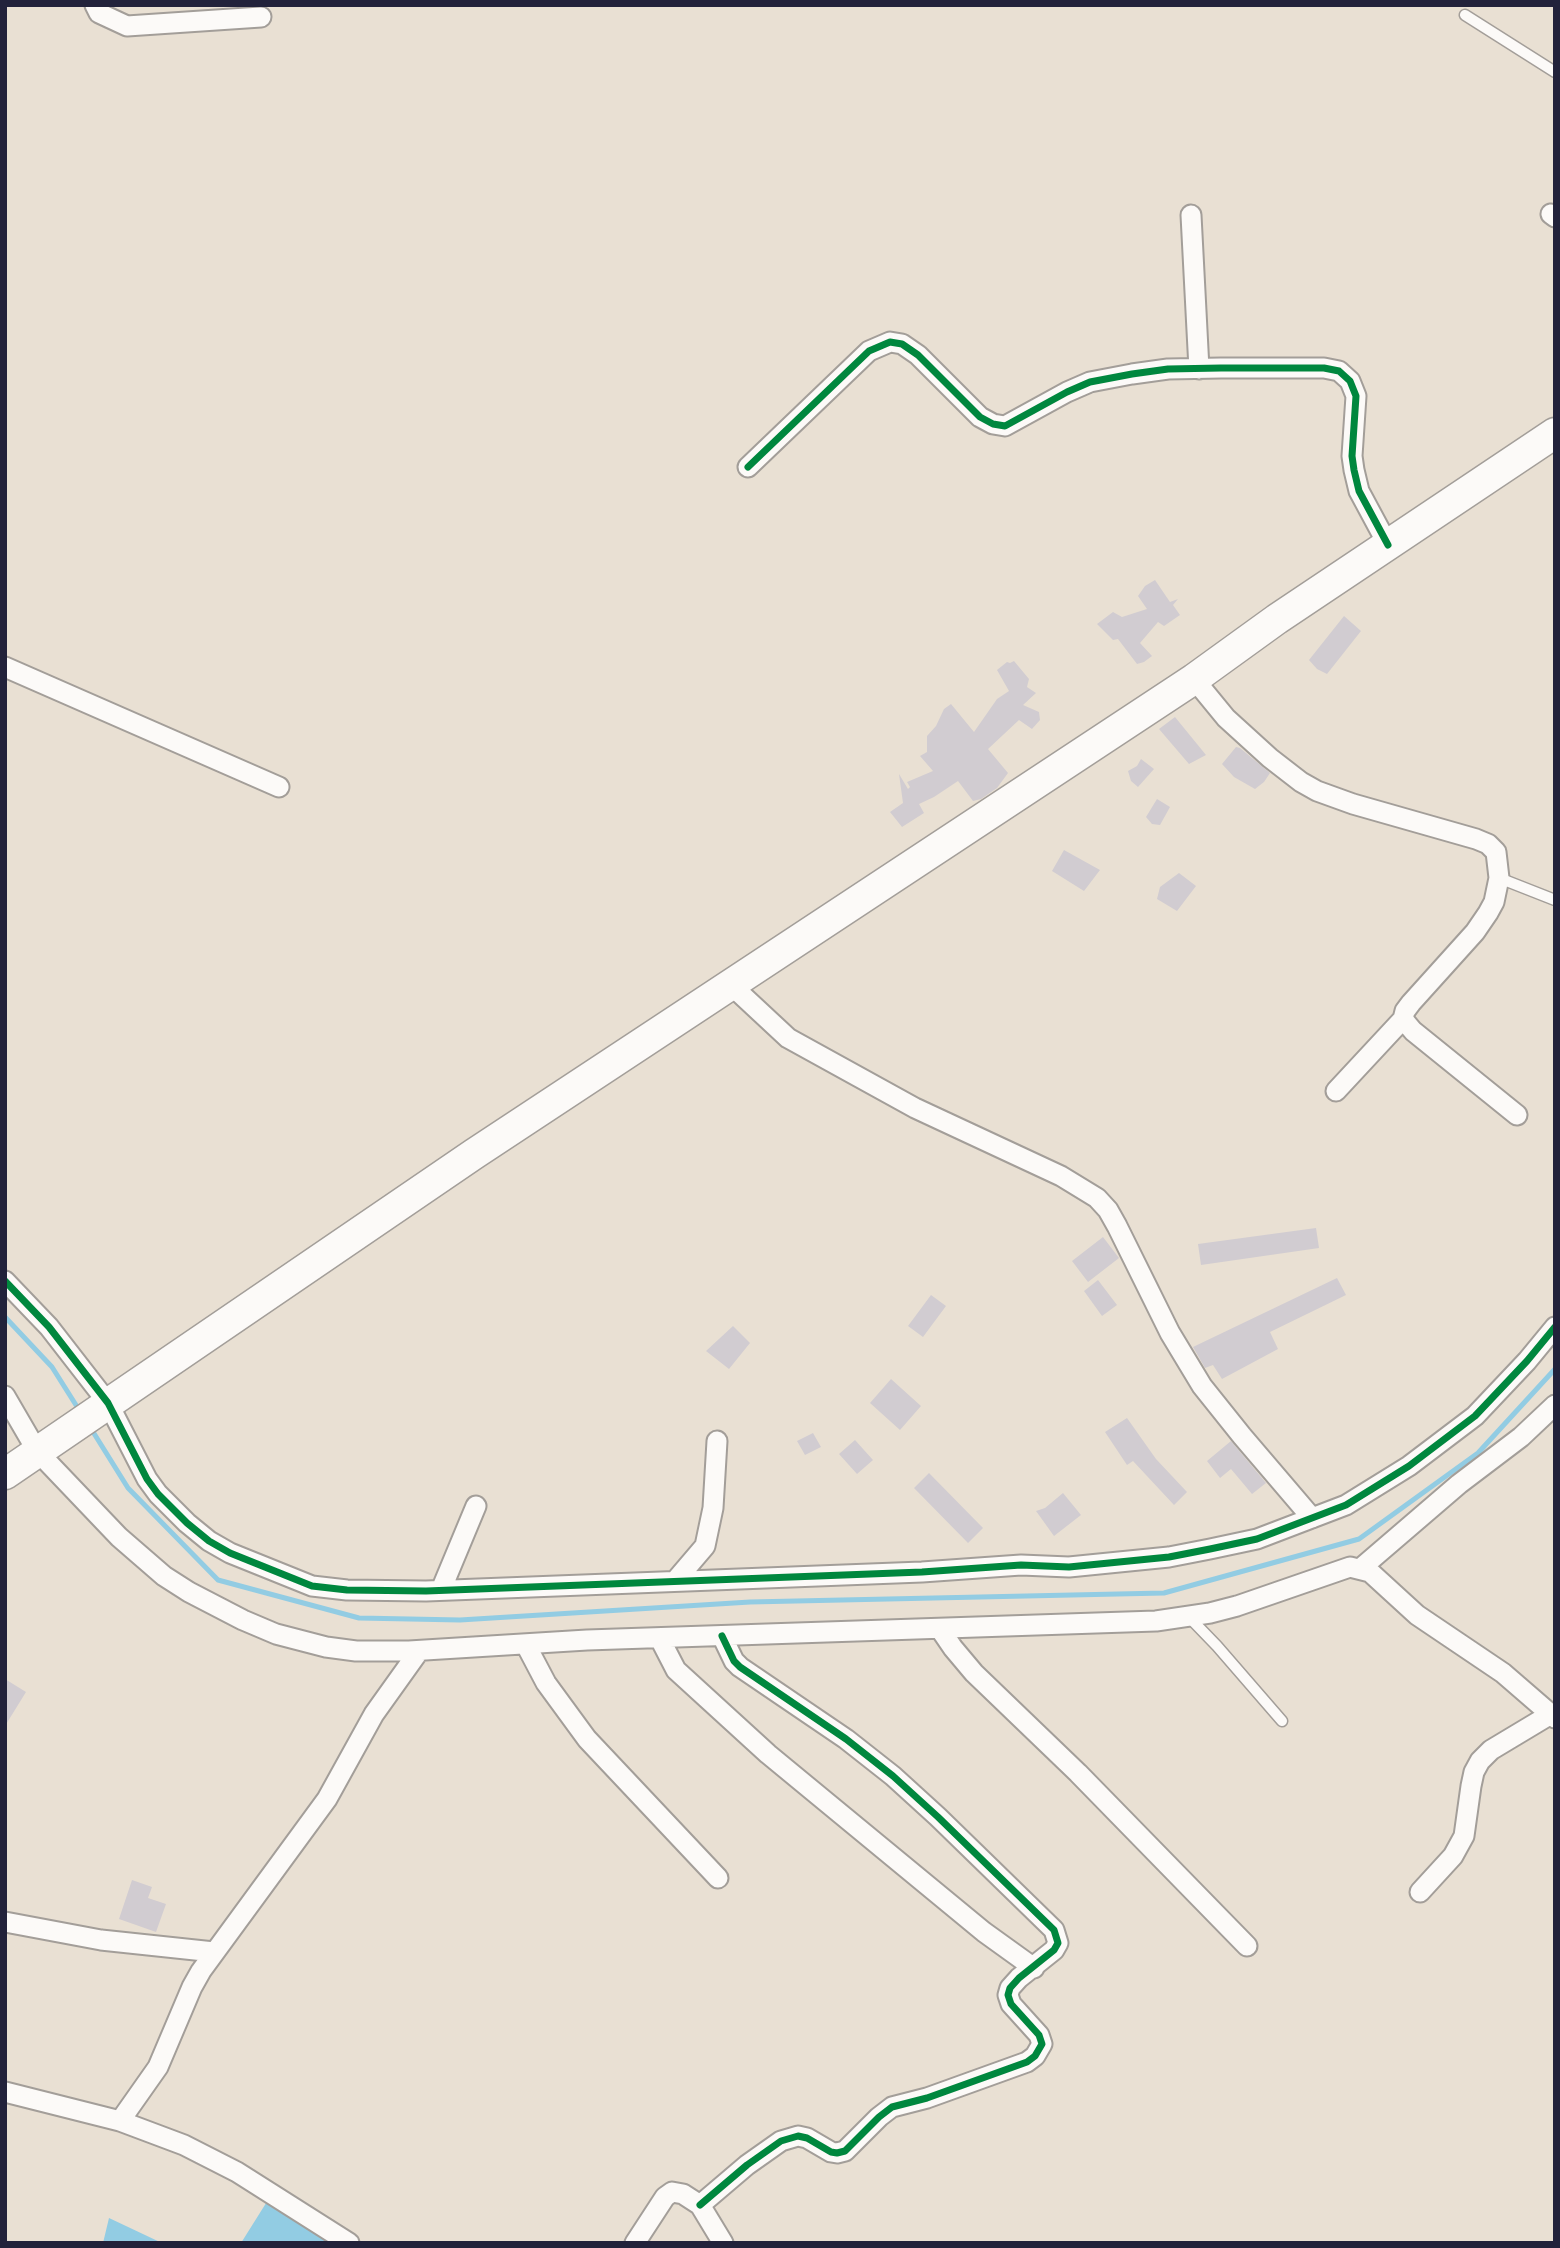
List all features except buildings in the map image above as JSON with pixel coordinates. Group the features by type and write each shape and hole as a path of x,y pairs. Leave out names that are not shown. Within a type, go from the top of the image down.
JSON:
{"main road":[{"path":"5,1474 474,1154 1194,679 1277,619 1555,433"}],"street":[{"path":"95,5 99,13 127,26 261,17"},
{"path":"1191,215 1199,369"},
{"path":"748,467 869,351 890,342 902,344 918,355 981,417 993,424 1005,426 1067,391 1090,382 1168,369 1311,367 1339,371 1350,381 1356,396 1352,456 1359,491 1388,545"},
{"path":"5,667 279,787"},
{"path":"1194,679 1226,718 1295,778 1353,804 1476,839 1488,844 1496,852 1499,878 1494,902 1482,922 1411,1003 1403,1019 1336,1091"},
{"path":"730,984 788,1038 915,1108 1062,1176 1097,1198 1112,1218 1170,1333 1202,1386 1312,1518"},
{"path":"1403,1019 1413,1031 1517,1115"},
{"path":"5,1281 49,1327 99,1410 132,1453 158,1494 187,1524 230,1553 312,1586 347,1590 441,1590 908,1572 1021,1565 1069,1567 1169,1557 1257,1539 1346,1505 1409,1466 1475,1416 1555,1327"},
{"path":"5,1396 49,1443 119,1537 164,1576 215,1606 276,1634 326,1647 356,1651 419,1651 587,1640 1156,1621 1237,1606 1350,1567 1370,1572 1417,1615 1503,1673 1553,1716 1491,1750 1480,1761 1471,1786 1464,1836 1453,1856 1420,1892"},
{"path":"1360,1569 1460,1484 1521,1437 1555,1405"},
{"path":"676,1580 705,1546 713,1508 717,1441"},
{"path":"441,1590 476,1506"},
{"path":"940,1629 974,1673 1078,1773 1247,1946"},
{"path":"700,2205 747,2165 781,2141 797,2136 807,2138 837,2154 845,2151 892,2107 927,2098 1027,2062 1035,2056 1042,2044 1039,2035 1011,2004 1008,1995 1010,1988 1054,1950 1058,1943 1054,1930 973,1850 892,1776 846,1740 740,1667 734,1661 722,1636"},
{"path":"660,1639 676,1670 760,1747 984,1932 1034,1968"},
{"path":"526,1645 546,1683 587,1739 718,1878"},
{"path":"120,2122 158,2067 192,1987 214,1952 327,1799 379,1706 419,1651"},
{"path":"5,1922 101,1940 214,1952"},
{"path":"5,2092 120,2122 184,2145 228,2167 349,2243"},
{"path":"635,2243 665,2197 672,2192 683,2194 700,2205 723,2243"}],"lane":[{"path":"1465,15 1555,72"},
{"path":"1499,878 1555,900"},
{"path":"1188,1616 1282,1721"}],"water":[{"path":"268,2200 339,2243 241,2243"},
{"path":"109,2218 162,2243 103,2243"}],"waterway":[{"path":"5,1317 52,1367 81,1413"},
{"path":"90,1427 128,1488 218,1580 359,1618 460,1620 750,1602 1164,1593 1359,1539 1478,1453 1555,1369"}],"cycle path":[{"path":"748,467 869,351 890,342 902,344 918,355 980,417 993,424 1005,426 1090,382 1132,374 1168,369 1324,368 1339,371 1350,381 1356,396 1352,456 1354,470 1359,491 1388,545"},
{"path":"5,1281 49,1327 108,1403 147,1479 187,1523 209,1541 230,1553 312,1586 347,1590 426,1591 922,1572 1021,1565 1069,1567 1169,1557 1257,1539 1346,1505 1409,1466 1475,1416 1555,1327"},
{"path":"700,2205 747,2165 781,2141 798,2136 807,2138 831,2152 845,2151 892,2107 927,2098 1027,2062 1035,2056 1042,2044 1039,2035 1011,2004 1008,1995 1010,1988 1019,1978 1054,1950 1058,1943 1054,1930 938,1817 893,1776 846,1739 740,1667 734,1661 722,1636"}]}
